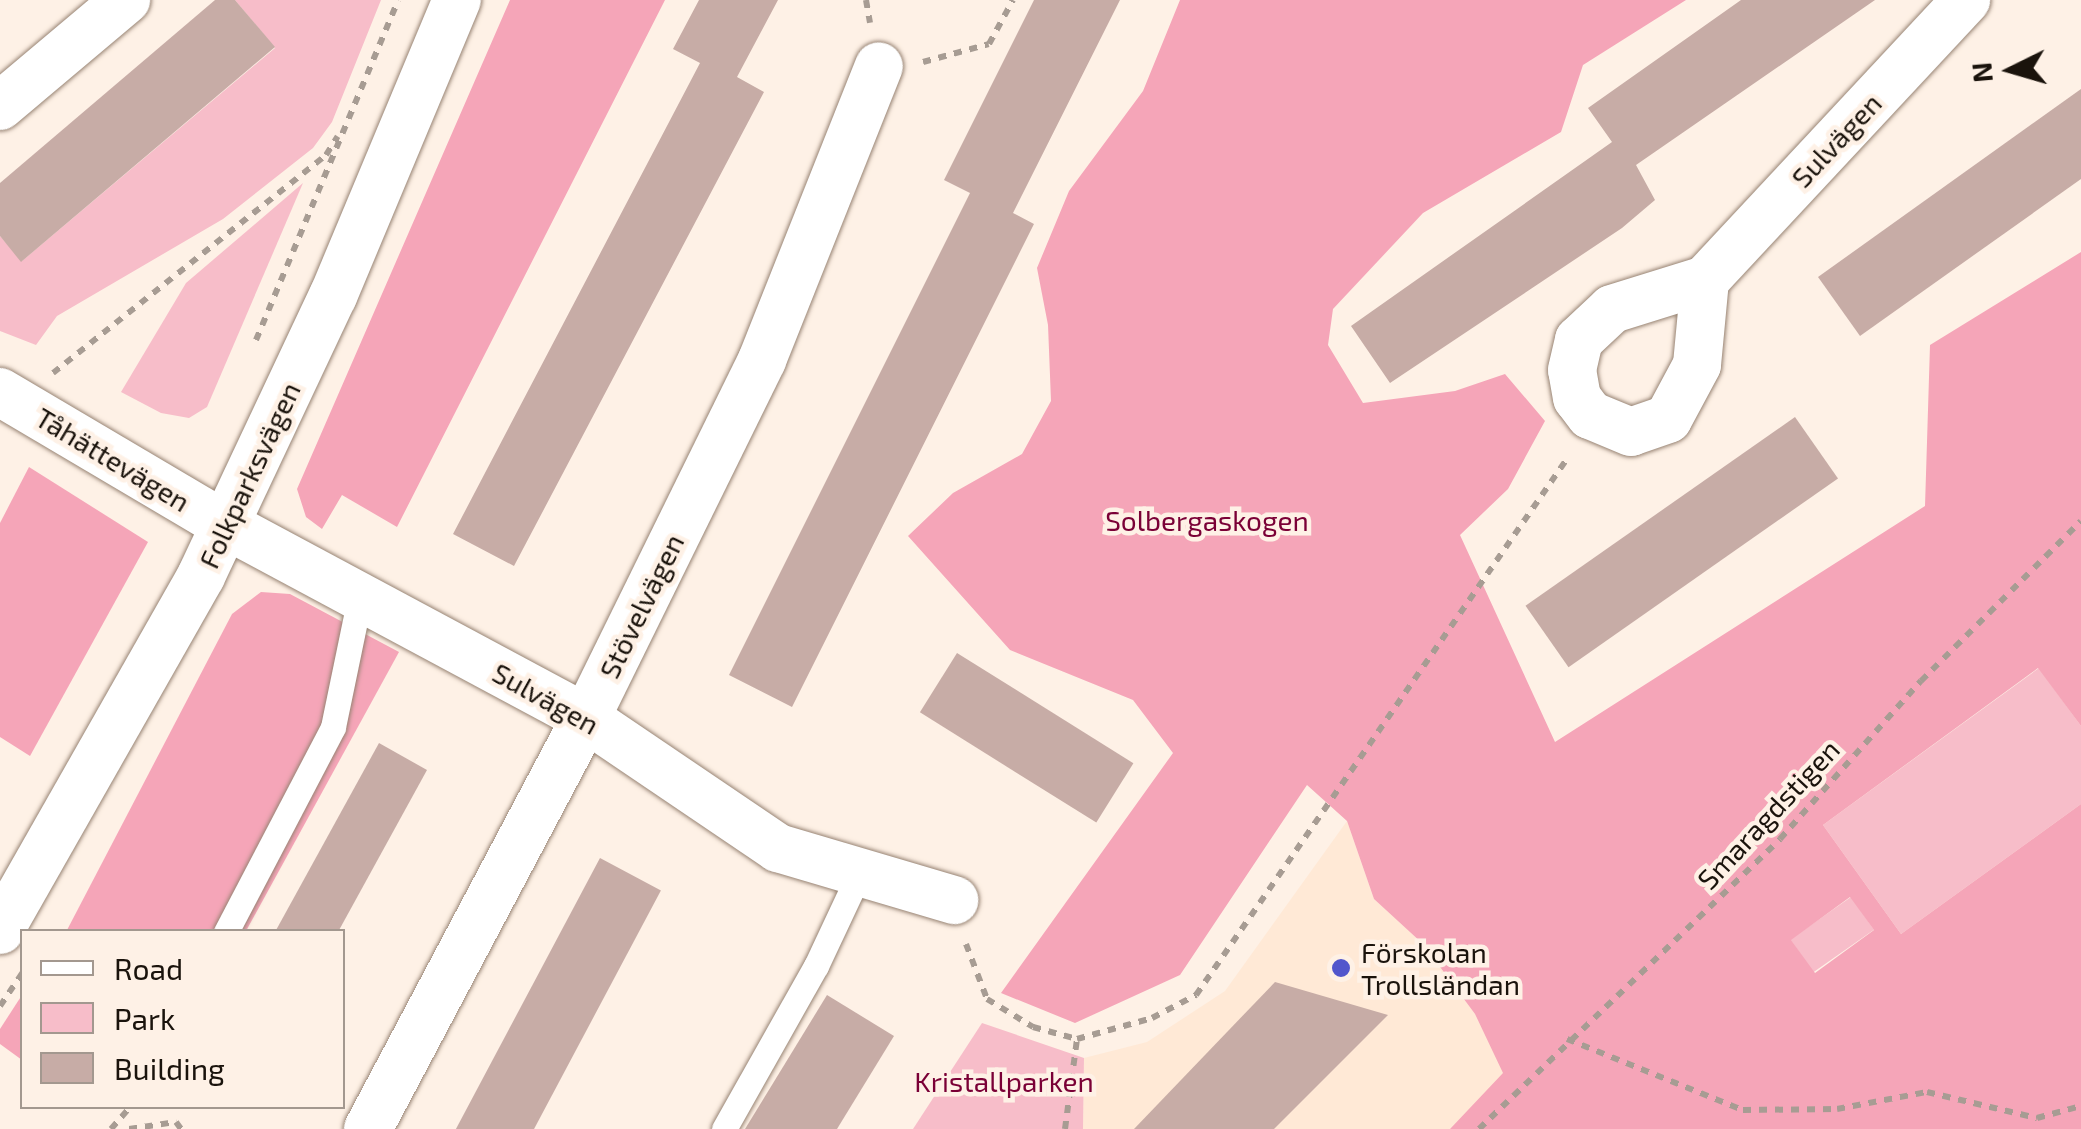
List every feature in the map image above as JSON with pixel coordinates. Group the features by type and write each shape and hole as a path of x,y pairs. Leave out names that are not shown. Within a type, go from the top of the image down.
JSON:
{"street":[{"path":"0,106 126,0"},
{"name":"Folkparksvägen","path":"0,930 226,525 333,296 457,0"},
{"name":"Sulvägen","path":"1594,417 1577,398 1572,370 1579,340 1612,309 1705,280 1966,0"},
{"name":"Stövelvägen","path":"368,1129 586,718 762,360 879,66"},
{"path":"1594,417 1631,432 1668,419 1697,365 1705,280"},
{"name":"Tåhättevägen","path":"9,398 226,525"},
{"name":"Sulvägen","path":"226,525 586,718 778,848 862,868 954,900"}],"lane":[{"path":"228,929 333,727 360,597"},
{"path":"724,1129 816,966 862,868"}],"path":[{"path":"251,350 398,0"},
{"path":"879,66 942,60 989,44 1012,0"},
{"path":"9,398 326,155 348,122"},
{"path":"954,900 986,1000 1033,1028 1077,1040 1152,1018 1196,995 1594,417"},
{"name":"Smaragdstigen","path":"1479,1129 1566,1039 1641,978 2081,521"},
{"path":"0,1006 20,975"},
{"path":"1566,1039 1743,1110 1837,1109 1927,1092 2037,1118 2081,1106"},
{"path":"1065,1129 1077,1040"},
{"path":"111,1129 129,1109"},
{"path":"129,1129 176,1122 181,1129"}],"shaded area":[{"name":"Förskolan Trollsländan","path":"1347,821 1374,899 1423,944 1475,1014 1504,1073 1450,1129 1083,1129 1084,1058 1147,1042 1225,991"}],"green space":[{"path":"235,0 381,0 332,122 313,148 223,219 57,316 36,345 0,331 0,236 22,261 275,48"},
{"path":"510,0 665,0 397,527 342,495 322,529 306,517 297,489"},
{"name":"Solbergaskogen","path":"1180,0 1686,0 1583,65 1561,132 1423,213 1333,309 1328,345 1363,403 1455,391 1505,374 1545,421 1508,489 1460,535 1555,742 1925,506 1930,345 2081,252 2081,726 2038,668 1823,825 1901,934 2081,804 2081,1129 1450,1129 1503,1073 1475,1014 1423,944 1374,899 1347,821 1307,785 1180,975 1075,1023 1001,993 1173,753 1133,700 1010,650 908,536 953,493 1022,454 1051,401 1048,325 1037,268 1069,191 1143,91","holes":["1850,897 1874,930 1815,973 1791,940"]},
{"path":"303,183 207,407 189,418 161,413 121,392 186,283"},
{"path":"29,467 148,542 30,756 0,737 0,523"},
{"path":"261,592 290,594 399,652 247,929 68,929 232,614"},
{"path":"2039,668 2081,726 2081,804 1901,934 1823,825"},
{"path":"1851,897 1874,930 1813,972 1790,939"},
{"path":"20,998 20,1059 0,1044 0,1029"},
{"name":"Kristallparken","path":"982,1023 1084,1058 1083,1129 913,1129"}],"building":[{"path":"215,0 235,0 275,47 21,262 0,236 0,183"},
{"path":"699,0 778,0 737,77 764,92 514,566 453,534 700,63 673,49"},
{"path":"1034,0 1120,0 1013,213 1034,224 792,707 729,675 970,193 944,180"},
{"path":"1741,0 1875,0 1636,165 1655,200 1622,228 1390,383 1351,326 1612,142 1588,108"},
{"path":"2081,89 2081,179 1860,336 1818,277"},
{"path":"1795,417 1838,478 1569,667 1525,606"},
{"path":"957,653 1133,763 1096,823 920,712"},
{"path":"379,743 427,770 340,929 277,929"},
{"path":"600,858 661,890 534,1129 456,1129"},
{"path":"1275,982 1388,1015 1274,1129 1134,1129"},
{"path":"827,995 894,1036 837,1129 745,1129"}],"place":[{"name":"Förskolan Trollsländan","path":"1341,968"}]}
